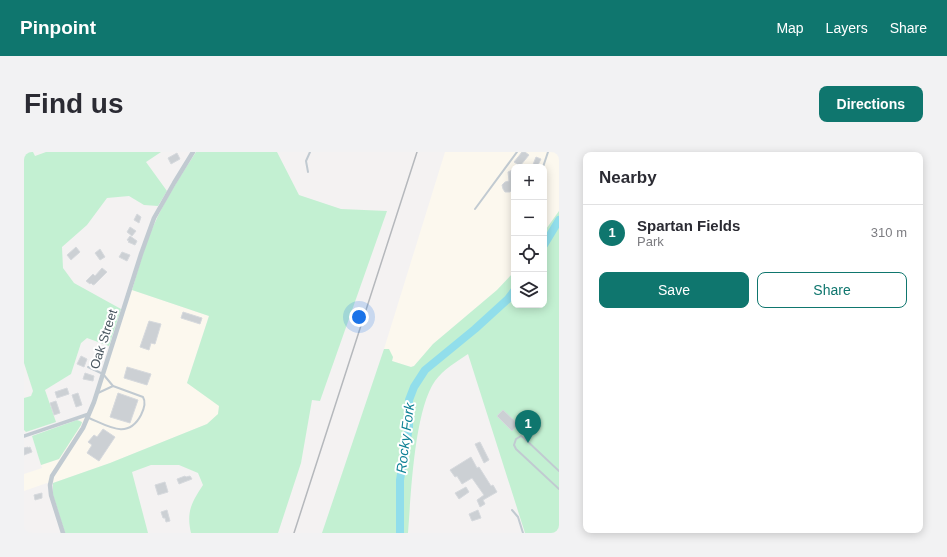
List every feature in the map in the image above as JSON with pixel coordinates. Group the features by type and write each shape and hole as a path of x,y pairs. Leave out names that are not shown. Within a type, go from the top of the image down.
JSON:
{"street":[{"name":"Oak Street","path":"63,533 50,495 51,480 56,469 80,432 97,394 141,254 154,218 194,152"},
{"path":"24,436 88,416"}],"lane":[{"path":"308,172 306,161 310,152"},
{"path":"475,209 517,152"},
{"path":"544,164 548,152"},
{"path":"88,367 103,374 113,386 143,397 145,404 139,420 134,426 124,430 118,429 88,416"},
{"path":"97,394 113,386"},
{"path":"559,471 524,438 521,436 516,439 514,445 516,449 559,489"},
{"path":"512,510 518,517 523,533"}],"shaded area":[{"path":"445,152 559,152 559,211 547,228 547,164 511,164 511,275 497,290 433,344 414,366 411,367 392,361 393,357 384,349"},
{"path":"132,290 209,316 187,383 220,406 218,415 207,424 110,463 53,483 47,483 24,491 24,474 42,468 41,465 59,459 82,423 80,420 77,420 91,415"}],"green space":[{"path":"24,152 33,152 35,156 46,152 161,152 146,162 167,191 158,206 144,205 129,196 107,198 87,225 62,247 63,268 74,283 121,309 109,346 87,338 81,343 71,374 45,390 56,422 26,432 24,430 24,398 31,396 33,391 24,363"},
{"path":"196,152 277,152 299,195 341,209 387,211 320,401 312,400 301,463 278,533 191,533 189,519 191,507 203,485 198,473 179,465 151,465 132,472 148,533 65,533 53,495 53,483 110,463 207,424 218,414 219,406 187,383 209,316 132,290 146,245 157,218 170,193"},
{"path":"559,211 559,533 525,533 468,354 450,366 435,381 422,412 412,476 408,533 322,533 384,349 389,349 393,357 392,361 411,367 414,366 433,344 497,290 511,275 511,308 547,308 547,228"},
{"path":"77,420 82,422 81,425 59,459 41,465 32,436"}],"building":[{"path":"522,152 529,155 522,164 514,162"},
{"path":"177,153 180,159 171,164 168,158"},
{"path":"536,157 541,159 538,164 533,164"},
{"path":"511,170 511,191 505,192 502,185 509,181 508,172"},
{"path":"137,214 141,217 139,223 134,220"},
{"path":"130,227 136,231 132,236 127,232"},
{"path":"130,236 137,241 135,245 128,242 129,241 127,240"},
{"path":"76,247 80,252 71,260 67,255"},
{"path":"100,249 105,257 100,260 95,253"},
{"path":"122,252 130,255 127,261 119,257"},
{"path":"102,268 107,272 95,284 90,284 86,281 93,274 95,276"},
{"path":"183,312 202,318 200,324 181,318"},
{"path":"149,321 161,324 155,344 151,343 149,350 140,347"},
{"path":"81,356 87,359 84,367 77,364"},
{"path":"127,367 151,374 147,385 124,378"},
{"path":"85,373 94,376 93,381 83,379"},
{"path":"67,388 69,394 57,398 55,392"},
{"path":"78,393 82,405 76,407 72,395"},
{"path":"118,393 138,400 130,423 110,417"},
{"path":"56,401 60,413 54,415 50,403"},
{"path":"503,410 518,424 512,431 497,416"},
{"path":"103,429 115,437 99,461 87,453 92,445 88,442 94,435 97,437"},
{"path":"480,442 489,460 484,463 475,444"},
{"path":"30,447 32,452 24,455 24,448"},
{"path":"471,457 477,468 479,467 491,486 493,485 497,492 483,500 485,504 480,507 477,500 484,495 472,478 462,484 457,476 455,477 450,470"},
{"path":"190,476 192,479 179,484 177,479"},
{"path":"165,482 168,492 158,495 155,485"},
{"path":"466,487 469,492 459,499 455,493"},
{"path":"42,493 42,498 35,500 34,495"},
{"path":"167,510 170,521 166,522 161,512"},
{"path":"478,510 481,518 472,521 469,514"}],"waterway":[{"name":"Rocky Fork","path":"547,240 559,220"},
{"name":"Rocky Fork","path":"400,533 400,480 409,427 409,400 414,387 425,370 475,329 511,295"}],"railway":[{"path":"294,533 417,152"}],"place":[{"name":"Spartan Fields","path":"528,443"}]}
